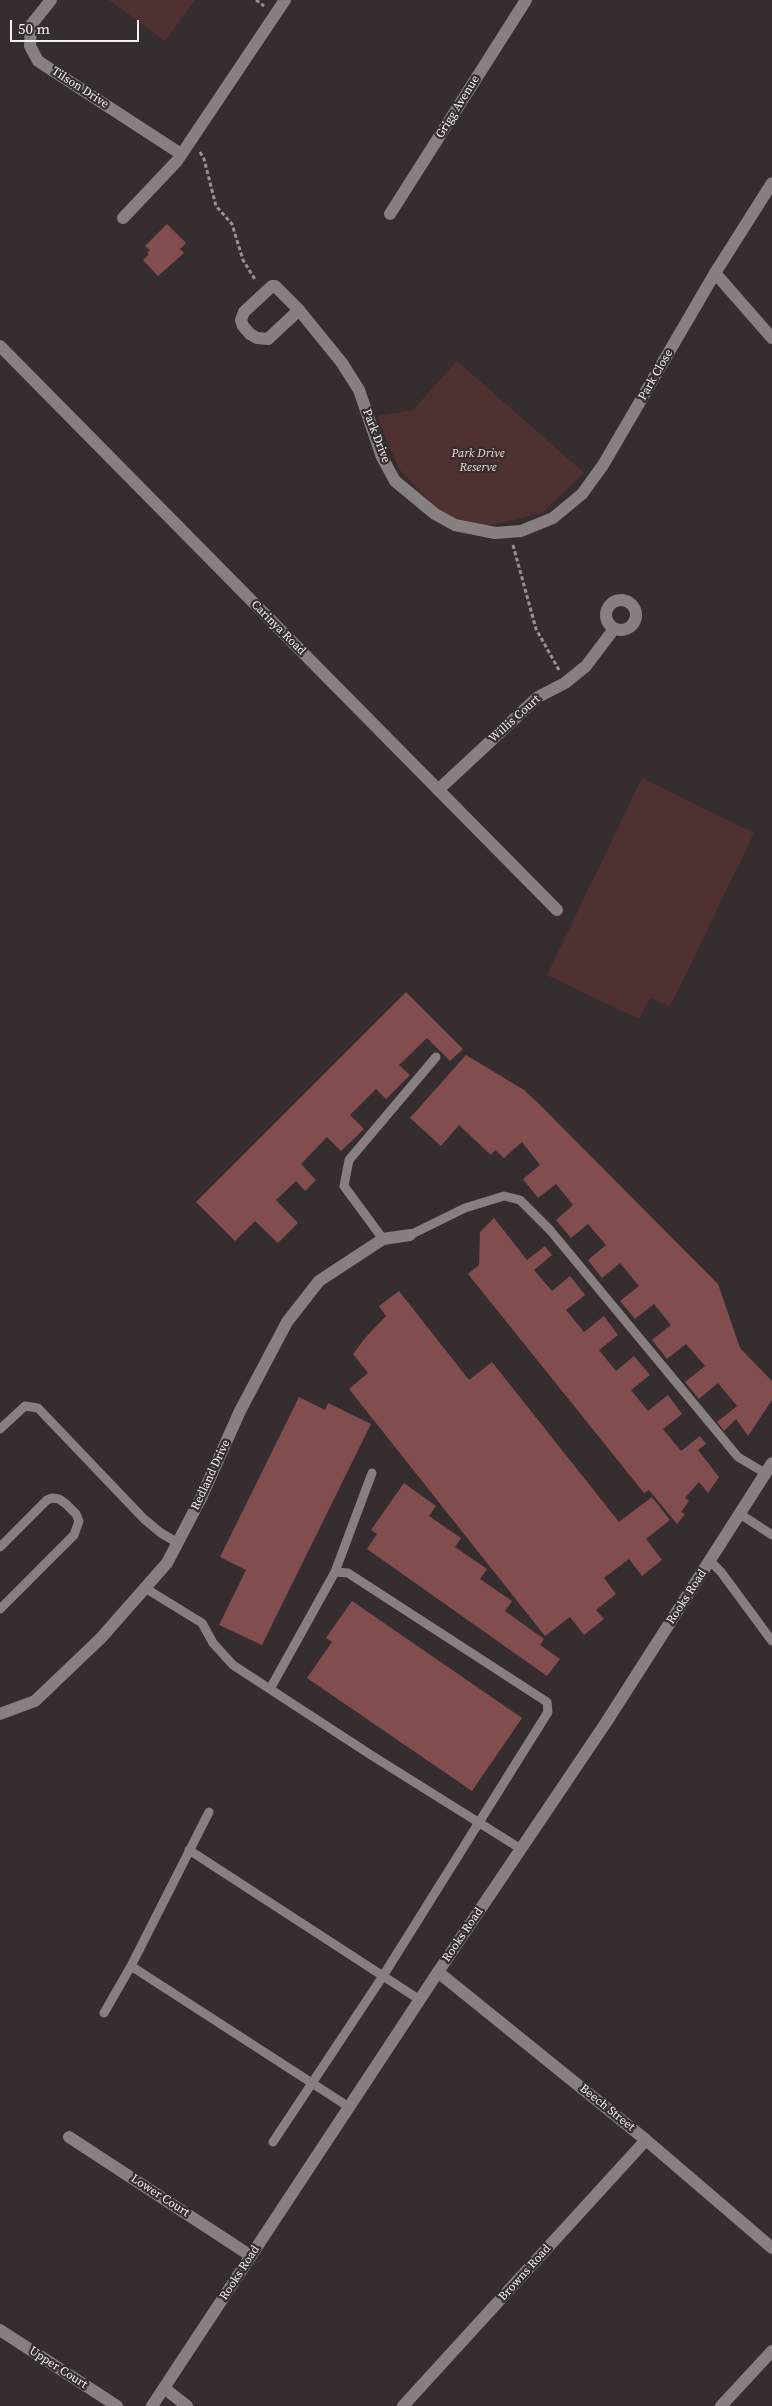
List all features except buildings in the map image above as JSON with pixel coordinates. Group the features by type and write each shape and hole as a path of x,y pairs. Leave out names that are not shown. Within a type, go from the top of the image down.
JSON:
{"street":[{"name":"Tilson Drive","path":"51,0 31,25 30,46 38,61 182,154"},
{"path":"124,218 182,154 285,0"},
{"name":"Grigg Avenue","path":"390,214 526,0"},
{"name":"Park Close","path":"510,532 521,531 553,518 582,494 603,465 715,273 772,184"},
{"path":"715,273 772,338"},
{"name":"Park Drive","path":"264,295 272,286 276,286 299,310 342,363 358,390 382,458 395,481 428,509 455,525 483,532 510,532"},
{"path":"264,295 244,312 241,320 243,326 250,334 257,338 268,339 299,310"},
{"name":"Carinya Road","path":"0,346 557,910"},
{"name":"Willis Court","path":"438,790 538,696 565,683 586,666 614,629"},
{"name":"Redland Drive","path":"0,1714 35,1701 101,1638 167,1563 201,1498 240,1411 287,1322 319,1281 383,1239 410,1235"},
{"name":"Rooks Road","path":"152,2406 438,1972 613,1713 769,1468"},
{"name":"Beech Street","path":"438,1972 646,2140 772,2248"},
{"name":"Lower Court","path":"69,2137 251,2256"},
{"name":"Browns Road","path":"403,2406 646,2140"},
{"name":"Upper Court","path":"0,2330 117,2406"},
{"path":"721,2406 772,2351"},
{"path":"164,2388 187,2406"}],"lane":[{"path":"383,1239 344,1186 349,1160 436,1057"},
{"path":"410,1235 465,1208 504,1196 520,1200 550,1230 738,1457 769,1468"},
{"path":"0,1429 25,1406 38,1408 144,1518 161,1533 178,1543"},
{"path":"270,1689 335,1572 372,1473"},
{"path":"0,1547 47,1500 52,1498 59,1499 66,1504 76,1514 79,1521 74,1536 2,1603"},
{"path":"740,1514 772,1535"},
{"path":"710,1561 721,1572 772,1641"},
{"path":"273,2142 384,1976 548,1712 547,1702 348,1573 335,1572"},
{"path":"145,1588 202,1623 213,1643 233,1664 521,1849"},
{"path":"104,2013 209,1812"},
{"path":"189,1850 420,2000"},
{"path":"130,1966 350,2107"}],"path":[{"path":"192,139 204,159 216,206 232,224 243,260 264,295"},
{"path":"510,532 536,630 565,683"}],"green space":[{"path":"109,0 195,0 165,41"},
{"name":"Park Drive Reserve","path":"457,361 584,473 542,513 487,526 445,516 399,469 377,416 413,410"},
{"path":"642,778 754,833 670,1007 650,997 639,1019 547,975"}]}
